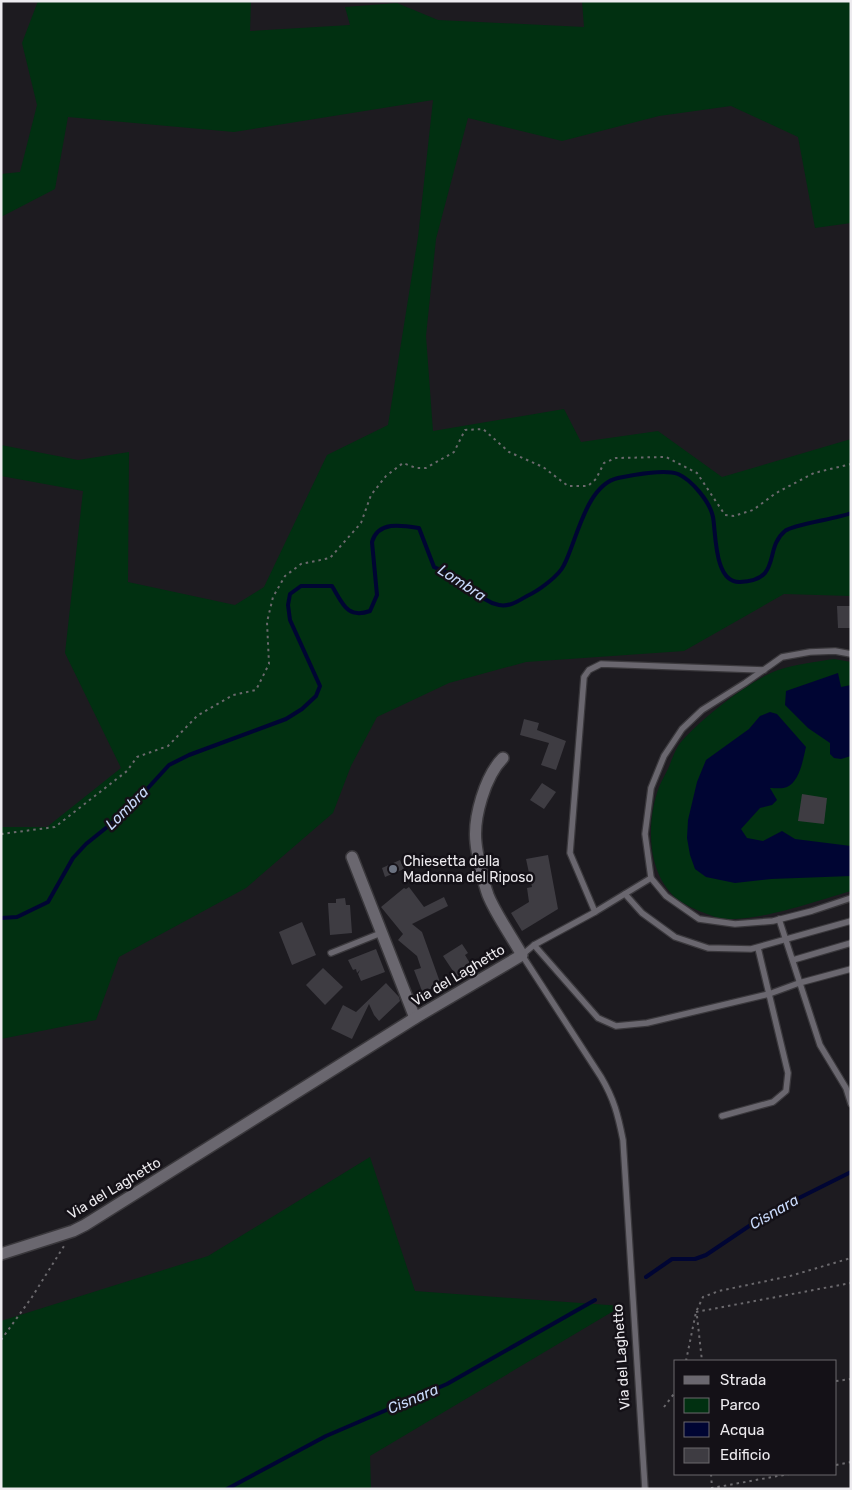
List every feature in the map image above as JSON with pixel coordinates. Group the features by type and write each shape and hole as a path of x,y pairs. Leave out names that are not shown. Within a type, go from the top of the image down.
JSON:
{"street":[{"path":"503,758 490,774 483,795 476,818 476,843 488,895 522,955"},
{"path":"352,857 415,1018"},
{"name":"Via del Laghetto","path":"1,1254 73,1231 415,1018 522,955"}],"lane":[{"path":"851,654 836,651 810,652 782,657 702,710 682,729 664,756 651,788 645,834 652,878 666,896 699,919 735,924 779,919 812,912 851,898"},
{"path":"595,912 570,853 584,678 589,670 601,664 764,670"},
{"path":"522,955 534,945 652,878"},
{"path":"625,894 642,913 675,937 708,948 758,948 851,921"},
{"path":"779,919 820,1045 849,1091 851,1104"},
{"path":"331,953 381,933"},
{"path":"793,960 851,943"},
{"path":"534,945 598,1018 616,1026 647,1024 769,994 799,983 851,969"},
{"path":"722,1116 773,1102 786,1091 788,1073 758,948"},
{"name":"Via del Laghetto","path":"522,955 601,1077 612,1096 618,1116 623,1140 645,1489"}],"path":[{"path":"1,834 55,828 127,771 137,757 168,746 197,716 232,695 256,690 269,664 268,622 273,597 285,576 300,564 330,558 361,523 371,495 386,476 404,463 416,468 426,468 454,452 465,430 483,429 509,452 543,467 568,486 588,486 596,479 604,463 616,458 666,457 697,473 725,515 734,516 753,510 776,493 814,473 851,464"},
{"path":"1,1340 32,1297 73,1231"},
{"path":"686,1360 696,1312 703,1297 720,1291 790,1276 851,1258"},
{"path":"696,1312 851,1284"},
{"path":"696,1312 702,1360"},
{"path":"837,1381 851,1379"},
{"path":"664,1407 674,1394"},
{"path":"837,1465 851,1462"},
{"path":"711,1475 712,1488 784,1475"}],"green space":[{"path":"38,1 251,1 250,31 350,25 345,7 397,3 438,20 584,27 582,1 851,1 851,223 815,228 798,137 731,106 659,116 562,141 468,118 436,239 426,336 433,431 564,409 581,442 658,431 722,477 851,439 851,596 784,594 684,651 526,662 449,683 377,717 351,766 333,813 246,888 119,957 96,1020 1,1039 1,827 47,827 121,768 65,653 83,491 1,476 1,445 78,460 129,452 128,582 235,605 264,587 327,455 388,425 418,237 433,100 234,132 68,117 55,189 1,217 1,174 20,172 37,105 22,43"},
{"path":"834,659 851,662 851,891 749,918 717,918 683,903 669,891 661,879 652,851 651,836 651,821 658,790 675,751 690,732 713,712 740,691 766,675 792,666"},
{"path":"370,1157 415,1291 622,1306 370,1456 371,1489 1,1489 1,1321 208,1256"}],"water":[{"path":"838,673 841,687 851,685 851,756 841,759 834,758 830,754 830,743 808,728 785,705 786,691"},
{"path":"770,712 777,714 806,747 804,757 795,780 787,787 770,788 777,800 772,805 760,808 741,829 747,838 763,841 782,831 795,839 851,846 851,876 771,879 735,883 706,877 695,869 687,838 688,820 697,782 706,760 749,729 760,716"}],"building":[{"path":"837,606 851,606 851,628 838,628"},
{"path":"524,719 539,723 537,730 566,741 556,770 541,765 549,743 520,735"},
{"path":"542,783 556,792 544,809 530,800"},
{"path":"802,794 827,798 824,824 798,821"},
{"path":"548,855 558,909 522,931 511,913 529,902 527,888 532,887 526,859"},
{"name":"Chiesetta della Madonna del Riposo","path":"400,860 404,869 385,877 382,868"},
{"path":"409,887 424,907 444,897 448,906 412,924 422,932 441,985 422,991 414,970 421,968 417,956 398,940 403,934 381,907 404,888"},
{"path":"345,898 346,905 350,905 352,933 330,935 328,903 336,903 336,899"},
{"path":"302,922 316,955 292,965 279,932"},
{"path":"462,944 468,953 465,955 474,970 459,980 443,956"},
{"path":"376,949 385,972 361,981 358,974 360,970 357,973 356,969 353,970 348,960"},
{"path":"323,968 343,987 325,1005 306,985"},
{"path":"386,983 399,997 400,1001 379,1021 369,1004 352,1039 331,1029 343,1005 356,1012"}],"waterway":[{"name":"Lombra","path":"1,918 17,917 48,902 73,858 86,844 127,811 169,765 189,755 286,719 302,709 316,696 320,686 290,620 288,605 290,594 301,586 332,586 346,608 356,613 370,611 377,595 372,542 375,535 385,528 391,526 419,528 434,567 461,580 488,601 499,605 507,605 532,594 558,574 569,554 590,502 607,483 618,478 665,472 678,474 689,481 704,498 711,511 718,556 725,575 731,580 740,582 762,576 767,570 779,538 785,531 797,526 851,513"},
{"name":"Cisnara","path":"646,1277 672,1259 695,1259 706,1255 767,1214 851,1172"},
{"name":"Cisnara","path":"227,1489 326,1436 447,1384 595,1300"}],"place":[{"name":"Chiesetta della Madonna del Riposo","path":"393,869"}]}
